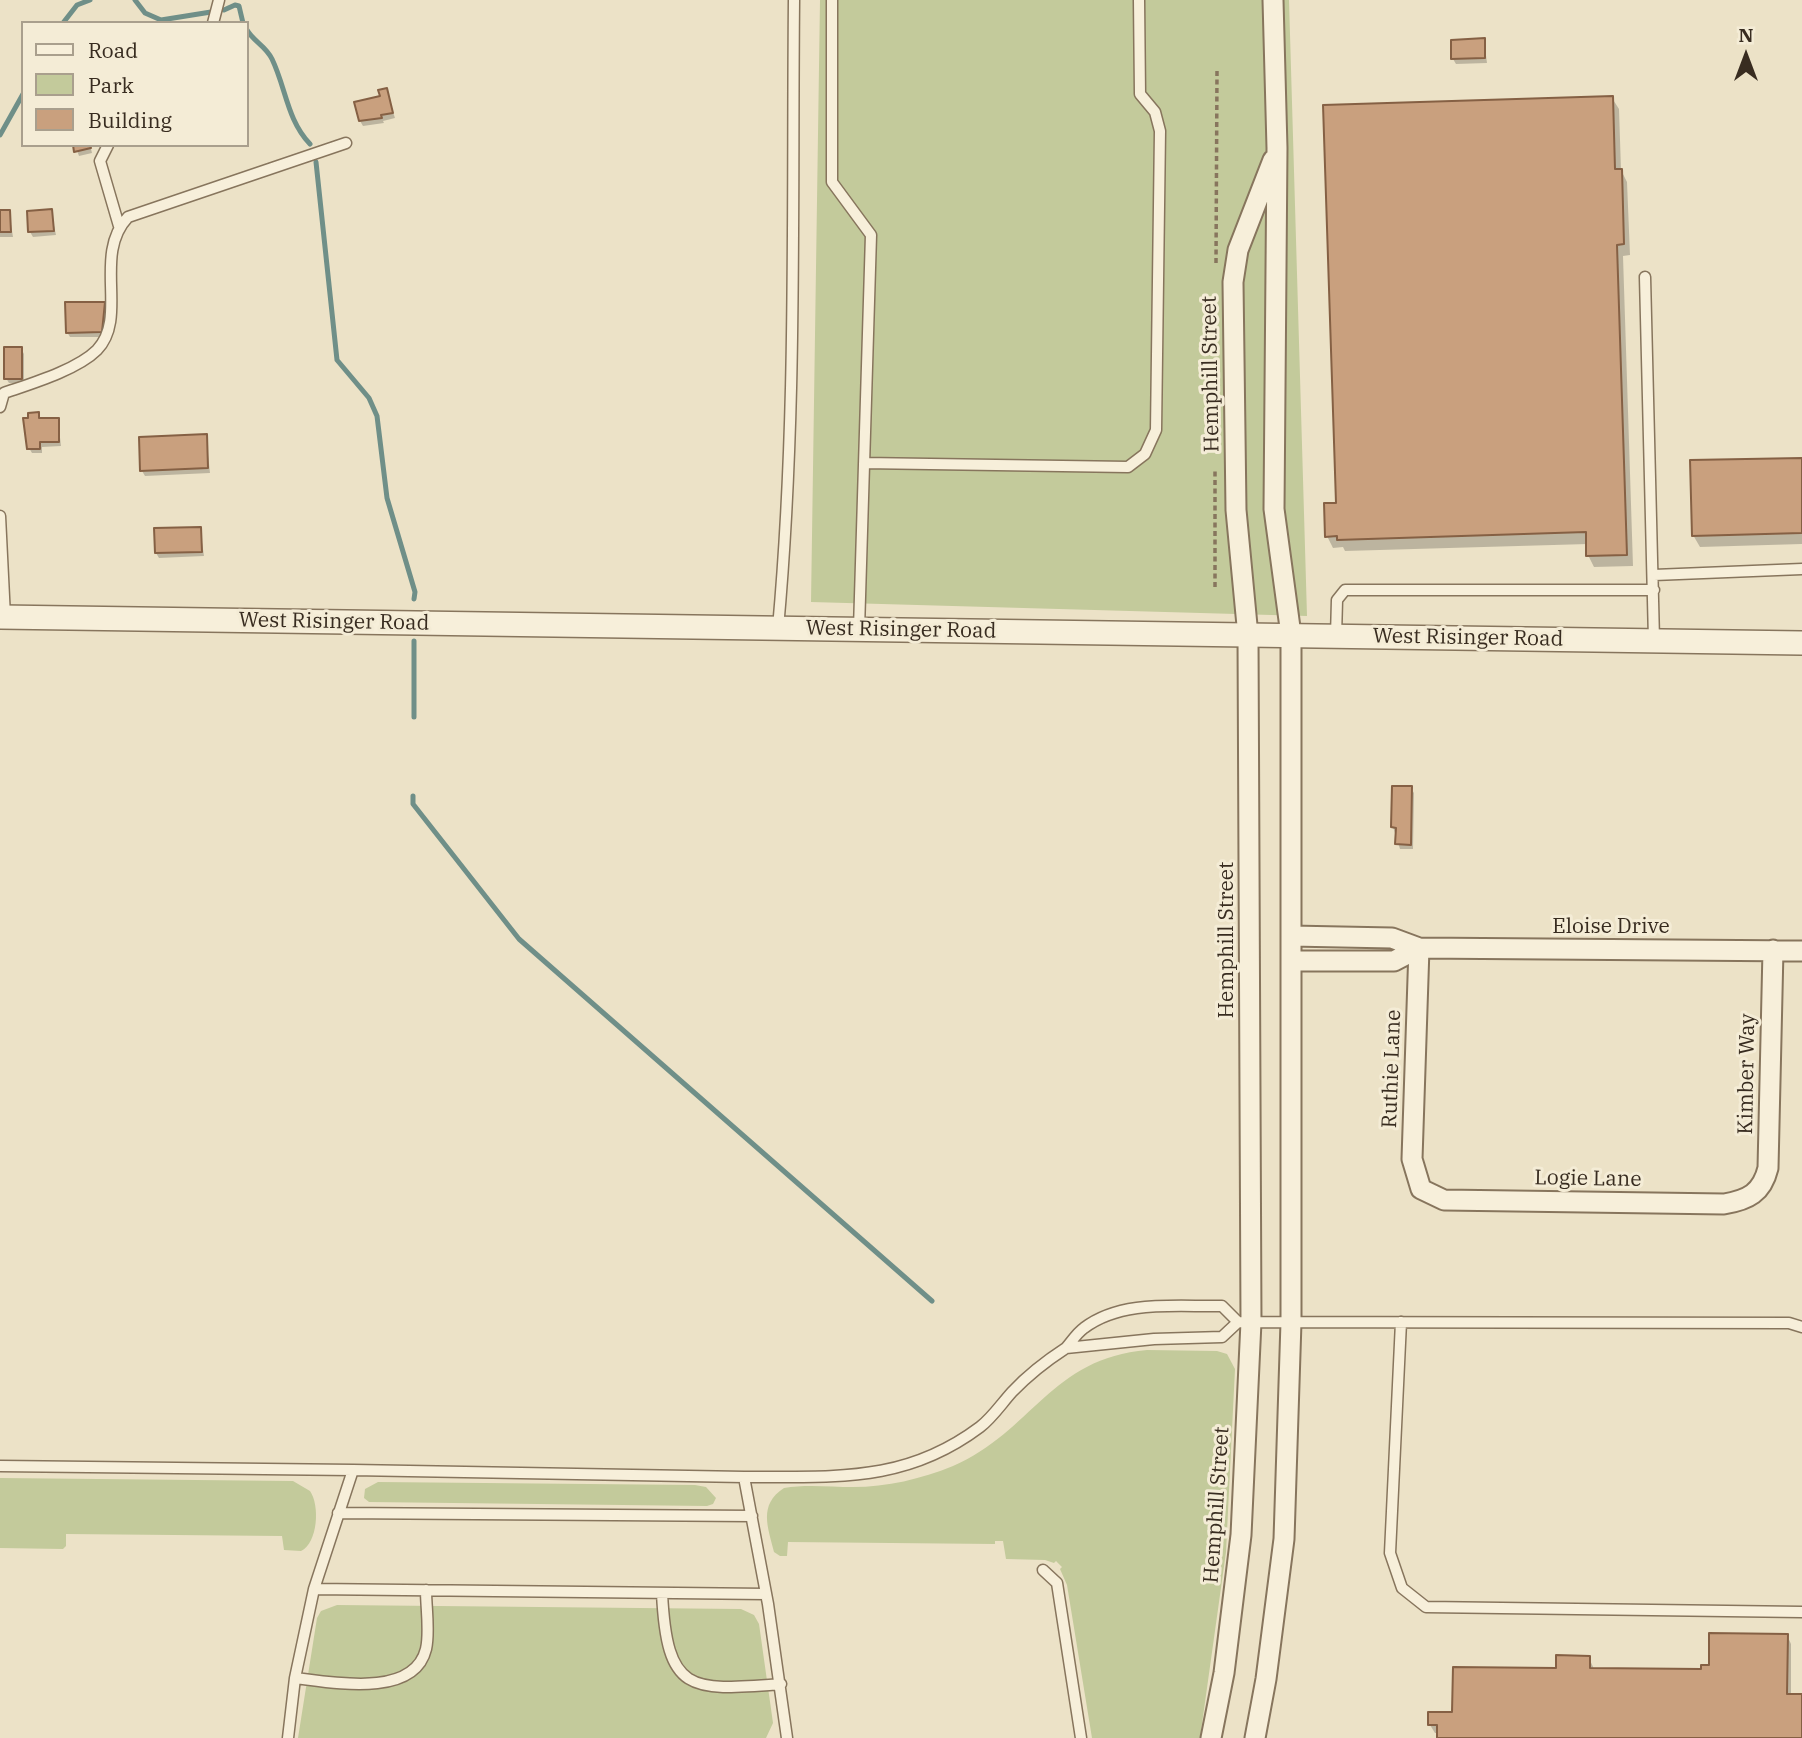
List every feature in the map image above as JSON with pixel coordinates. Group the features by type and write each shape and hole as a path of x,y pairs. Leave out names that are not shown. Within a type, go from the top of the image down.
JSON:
{"street":[{"name":"Hemphill Street","path":"1255,1738 1266,1679 1284,1539 1291,1322 1291,635 1274,509 1277,148 1273,0"},
{"name":"Hemphill Street","path":"1211,1738 1223,1673 1241,1535 1248,636 1236,510 1233,282 1238,250 1277,148"},
{"name":"West Risinger Road","path":"3,617 1802,643"},
{"name":"Eloise Drive","path":"1291,936 1392,938 1419,948 1802,951"},
{"name":"Eloise Drive","path":"1291,961 1394,961 1419,948"},
{"name":"Ruthie Lane","path":"1419,948 1412,1159 1421,1189"},
{"name":"Kimber Way","path":"1755,1195 1764,1184 1768,1168 1773,950"},
{"name":"Logie Lane","path":"1421,1189 1431,1196 1458,1200 1724,1204 1755,1195"}],"lane":[{"path":"214,21 219,0"},
{"path":"778,628 786,546 789,442 794,0"},
{"path":"832,0 832,182 871,234 859,630"},
{"path":"864,463 1128,467 1145,454 1156,430 1160,131 1155,112 1140,94 1139,0"},
{"path":"0,407 2,391 54,375 97,349 107,327 111,302 110,250 119,226 128,217 346,143"},
{"path":"107,147 100,160 119,226"},
{"path":"1645,277 1654,641"},
{"path":"0,516 3,617"},
{"path":"1654,575 1802,569"},
{"path":"1336,636 1337,600 1345,590 1654,590"},
{"path":"0,1466 744,1477 853,1476 898,1469 942,1454 983,1425 1033,1371 1066,1348 1084,1328 1118,1311 1222,1306 1244,1322 1788,1323 1802,1327"},
{"path":"1066,1348 1154,1339 1223,1338 1244,1322"},
{"path":"1401,1322 1390,1553 1402,1588 1426,1607 1802,1612"},
{"path":"288,1738 295,1678 314,1589 353,1471"},
{"path":"744,1477 781,1684 787,1738"},
{"path":"338,1513 752,1516"},
{"path":"1043,1570 1058,1583 1081,1738"},
{"path":"314,1589 766,1594"},
{"path":"295,1678 376,1685 392,1681 417,1665 426,1650 426,1590"},
{"path":"662,1593 664,1637 674,1664 688,1679 715,1689 781,1684"}],"green space":[{"path":"820,0 1289,0 1307,616 811,602"},
{"path":"1147,1350 1217,1351 1227,1354 1235,1369 1226,1552 1200,1738 1092,1738 1067,1585 1060,1569 1062,1567 1056,1561 1006,1559 1003,1541 995,1541 995,1544 788,1542 787,1556 774,1552 768,1525 768,1509 776,1495 784,1488 878,1486 941,1471 980,1452 1064,1381 1087,1367 1114,1356"},
{"path":"0,1478 293,1481 310,1491 315,1505 316,1523 311,1540 301,1551 284,1550 282,1536 66,1534 66,1546 63,1549 0,1548"},
{"path":"378,1482 695,1485 706,1487 716,1498 713,1504 707,1506 369,1502 364,1498 365,1489"},
{"path":"337,1605 741,1609 754,1615 759,1624 773,1723 766,1738 298,1738 317,1618 321,1611"}],"building":[{"path":"1485,38 1485,58 1451,59 1451,40"},
{"path":"387,88 393,113 381,115 382,118 359,121 354,102 380,96 378,90"},
{"path":"1613,96 1615,169 1622,169 1624,244 1617,245 1627,555 1586,556 1586,532 1337,540 1337,536 1325,537 1324,503 1336,503 1323,105"},
{"path":"73,147 91,148 74,152"},
{"path":"52,209 54,231 28,232 27,211"},
{"path":"0,210 10,210 11,232 0,232"},
{"path":"65,302 105,302 102,332 66,333"},
{"path":"4,347 22,347 22,379 4,379"},
{"path":"39,412 39,418 59,418 59,442 40,442 40,449 27,449 23,418 28,418 28,413"},
{"path":"207,434 208,468 140,471 139,437"},
{"path":"1802,458 1802,533 1692,536 1690,460"},
{"path":"201,527 202,552 155,553 154,528"},
{"path":"1392,786 1412,786 1411,845 1395,844 1396,828 1391,827"},
{"path":"1709,1633 1788,1634 1787,1694 1802,1694 1802,1738 1437,1738 1437,1725 1428,1725 1428,1712 1452,1712 1453,1667 1556,1668 1556,1655 1590,1656 1590,1668 1701,1669 1701,1665 1709,1665"}],"waterway":[{"path":"65,21 77,5 90,0"},
{"path":"135,0 145,13 161,20 211,12"},
{"path":"224,10 239,6 243,21"},
{"path":"248,31 272,59 296,125 310,144"},
{"path":"0,135 21,98"},
{"path":"316,162 337,360 369,398 377,416 387,498 415,592 414,599"},
{"path":"414,641 414,717"},
{"path":"413,796 413,804 519,939 932,1301"}]}
